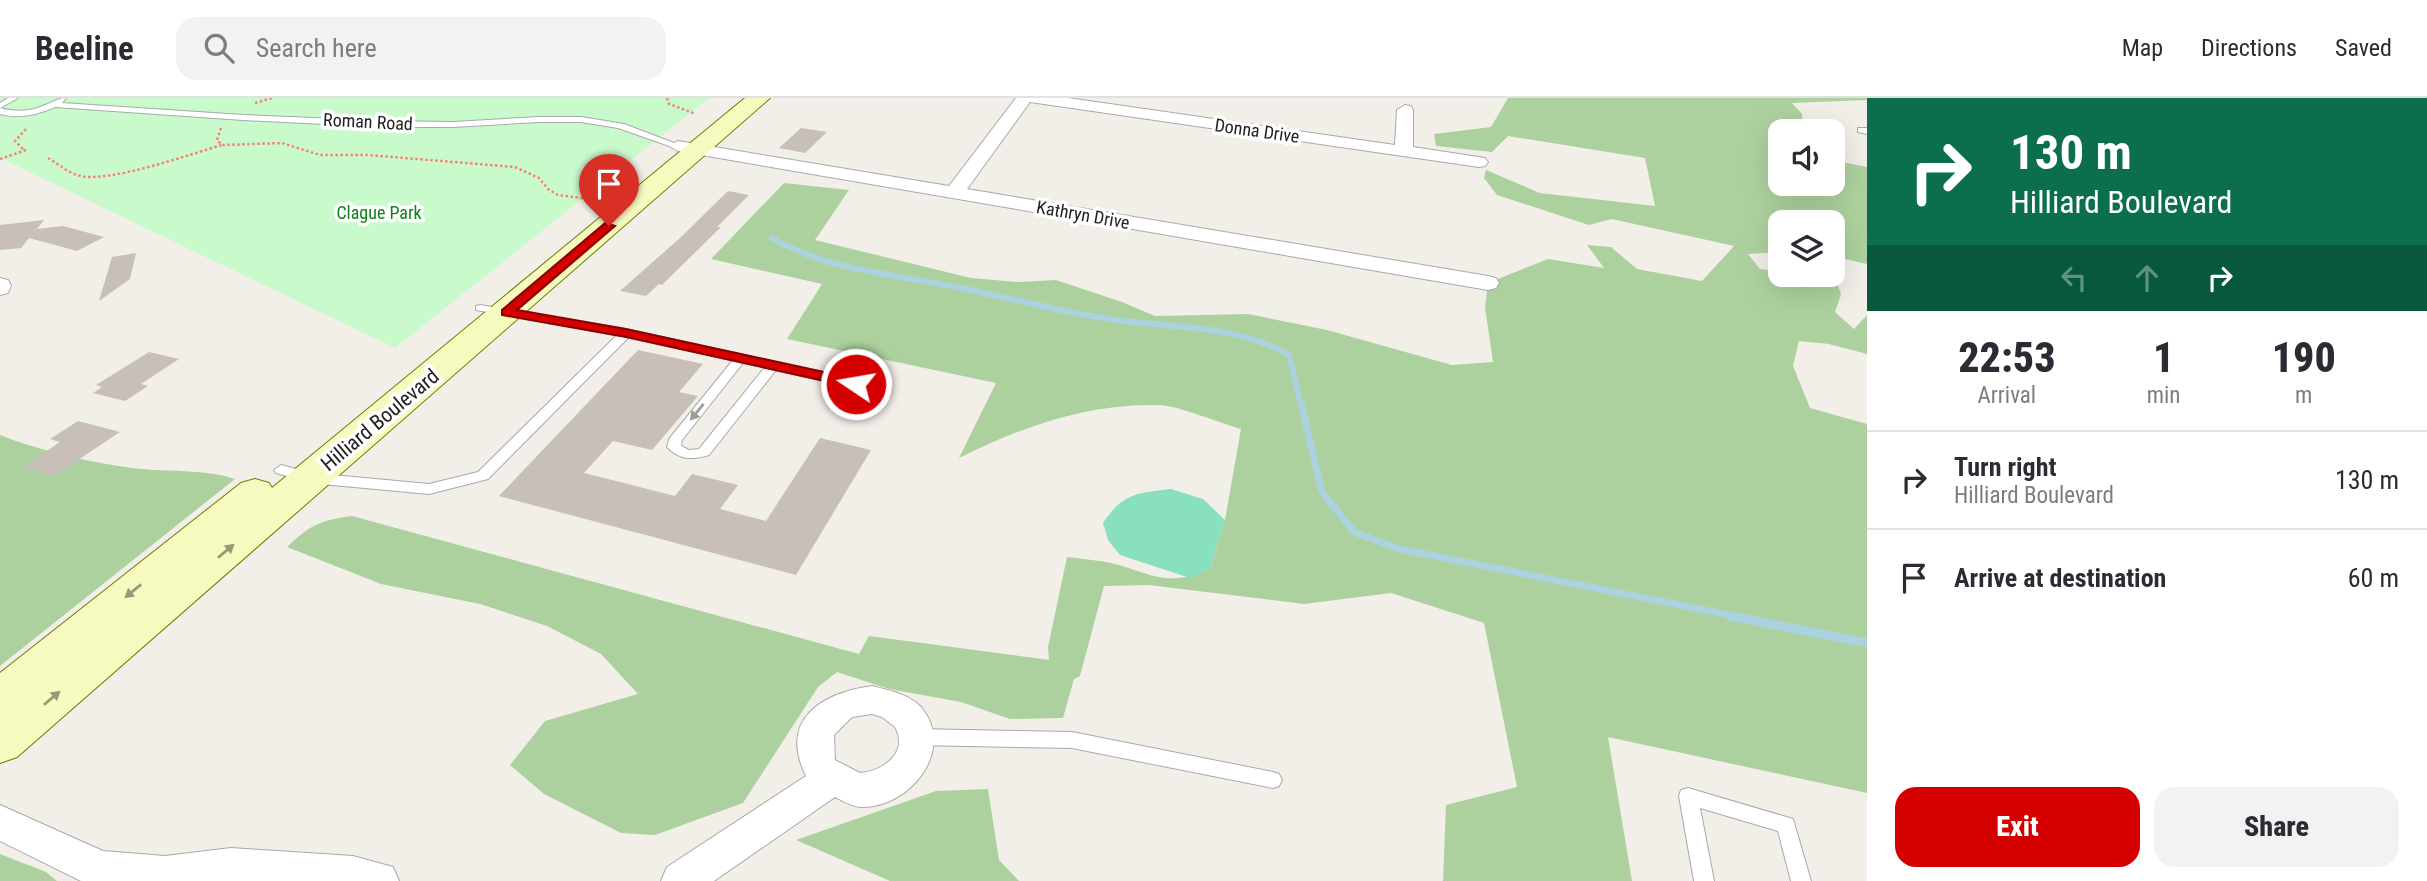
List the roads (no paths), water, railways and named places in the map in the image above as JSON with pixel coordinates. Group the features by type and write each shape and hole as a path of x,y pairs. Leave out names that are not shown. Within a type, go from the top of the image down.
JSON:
{"main road":[{"name":"Hilliard Boulevard","path":"688,148 736,98"},
{"name":"Hilliard Boulevard","path":"0,742 296,474 688,148 760,98"},
{"name":"Hilliard Boulevard","path":"0,700 296,474"}],"street":[{"path":"954,193 1024,98"},
{"name":"Donna Drive","path":"1034,98 1479,162"},
{"path":"1404,151 1405,110"},
{"name":"Kathryn Drive","path":"688,148 1488,283"},
{"path":"872,700 892,705 914,725 918,747 906,773 885,787 859,790 833,778 824,774 815,757 814,744 821,725 836,709 849,703 872,700"},
{"path":"681,881 833,778"},
{"path":"0,822 100,870 165,875 231,867 354,875 379,881"}],"lane":[{"name":"Roman Road","path":"55,104 63,98"},
{"name":"Roman Road","path":"8,99 0,108 20,113 55,104 230,117 432,125 567,119 624,127 688,148"},
{"path":"493,310 626,333 856,384"},
{"path":"296,474 429,489 483,476 626,333"},
{"path":"740,359 676,439 674,447 682,453 694,456 704,452 773,365"},
{"path":"916,737 1072,740 1273,780"},
{"path":"1704,881 1688,796 1786,825 1801,881"}],"waterway":[{"path":"772,238 816,258 862,270 1102,318 1208,330 1250,338 1289,355 1301,405"},
{"path":"1301,403 1322,492 1354,532 1399,549 1739,617"},
{"path":"1730,616 1867,643"}],"park label":[{"name":"Clague Park","path":"379,213"}]}
